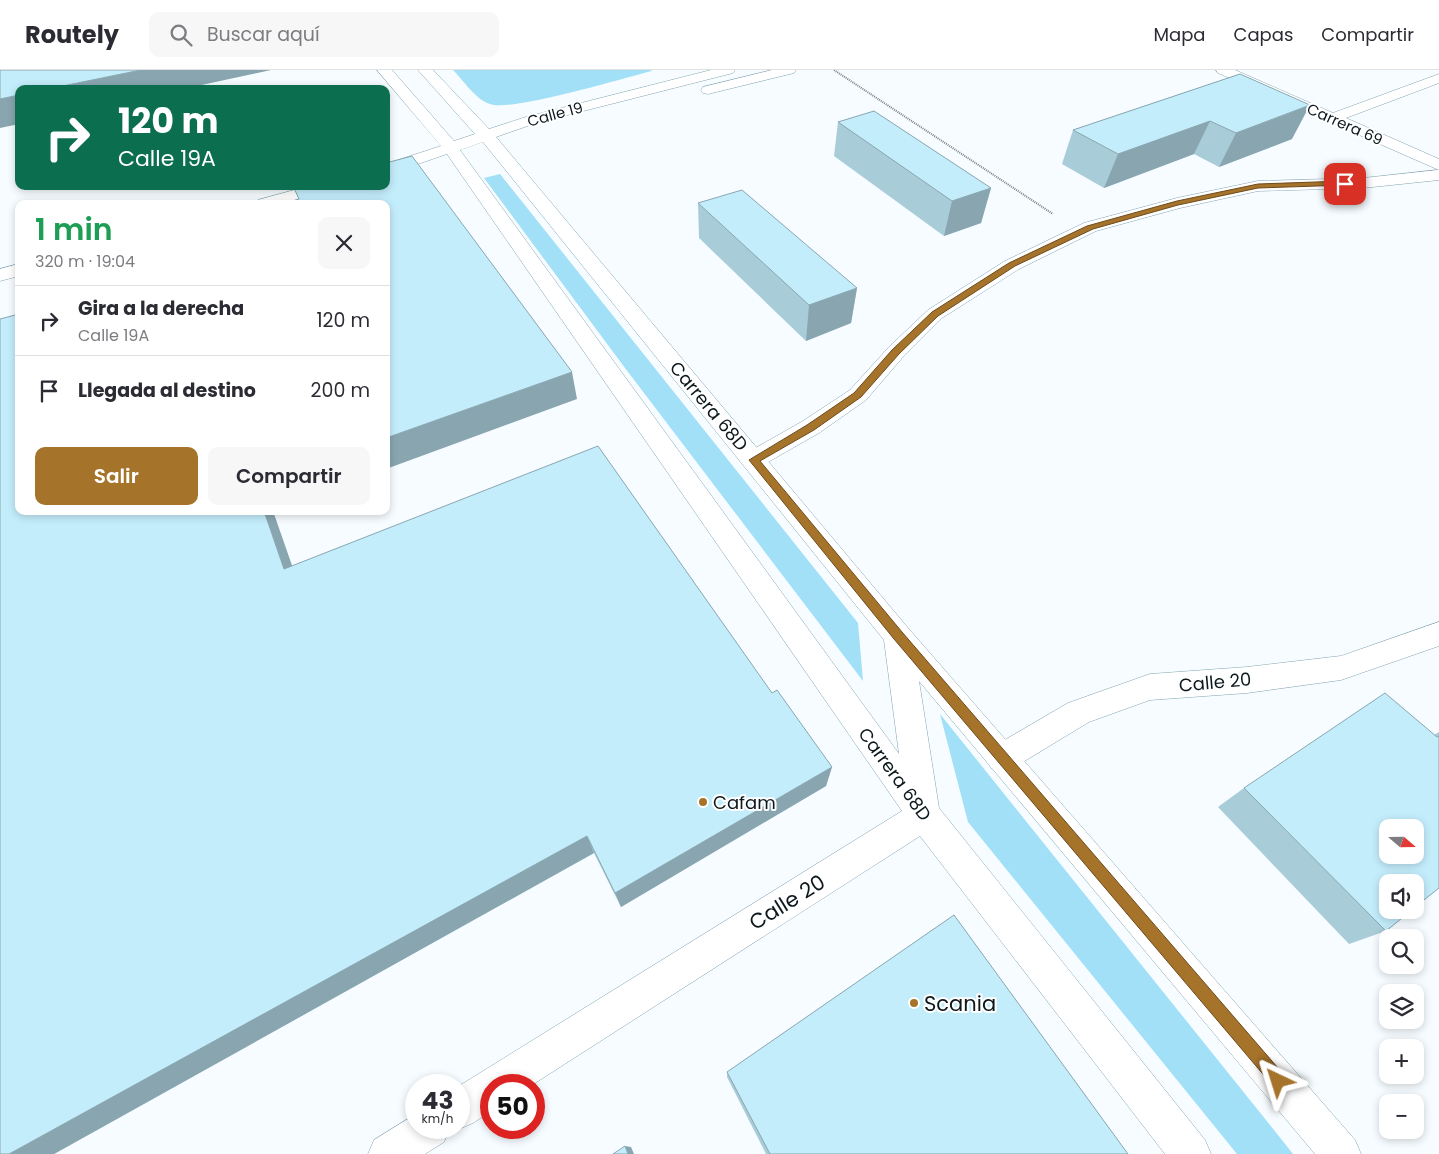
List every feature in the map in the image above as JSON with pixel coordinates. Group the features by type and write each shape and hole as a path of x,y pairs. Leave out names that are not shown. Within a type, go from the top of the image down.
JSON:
{"street":[{"name":"Carrera 68D","path":"384,70 451,148 924,815 1191,1154"},
{"name":"Carrera 68D","path":"425,70 490,140 898,636 1341,1154"},
{"name":"Calle 19","path":"490,140 554,114 728,70"},
{"path":"694,94 789,70"},
{"name":"Carrera 69","path":"1223,70 1439,165"},
{"path":"1332,118 1439,78"},
{"name":"Calle 19","path":"390,169 451,148 490,140 532,136"},
{"path":"754,460 811,427 858,395 896,352 935,314 1012,264 1090,227 1177,203 1258,186 1363,184 1439,175"},
{"path":"278,200 315,190"},
{"path":"0,275 15,271"},
{"name":"Calle 20","path":"1002,758 1080,712 1150,687 1247,680 1341,668 1439,634"},
{"path":"898,636 924,815"},
{"name":"Calle 20","path":"514,1074 924,815"},
{"path":"388,1154 412,1139"}],"path":[{"path":"834,70 1053,214"}],"shaded area":[{"path":"453,70 652,71 543,99 502,105 485,102"},
{"path":"500,174 858,623 863,681 625,368 484,178"},
{"path":"940,714 1293,1154 1237,1154 968,822"}],"building":[{"path":"0,70 141,70 68,85 15,85 15,96 0,99"},
{"path":"1240,74 1310,105 1236,133 1210,121 1118,154 1073,130"},
{"path":"874,111 991,188 952,201 838,122"},
{"path":"412,156 572,372 390,437 390,200 296,200 299,199 295,190 390,190 390,162"},
{"path":"742,190 857,288 809,305 698,203"},
{"path":"15,315 15,515 265,515 284,569 598,446 772,693 777,690 832,767 615,893 587,836 9,1154 0,1154 0,319"},
{"path":"1385,693 1437,737 1439,736 1439,888 1424,900 1424,874 1379,874 1379,919 1401,919 1388,929 1384,929 1244,788"},
{"name":"Scania","path":"954,915 1128,1154 770,1154 727,1072"},
{"path":"625,1146 628,1154 613,1154"}],"place":[{"name":"Cafam","path":"703,802"},
{"name":"Scania","path":"914,1003"}],"route":[{"path":"1278,1081 898,636 754,460 811,427 858,395 896,352 935,314 1012,264 1090,227 1177,203 1258,186 1345,184"}]}
